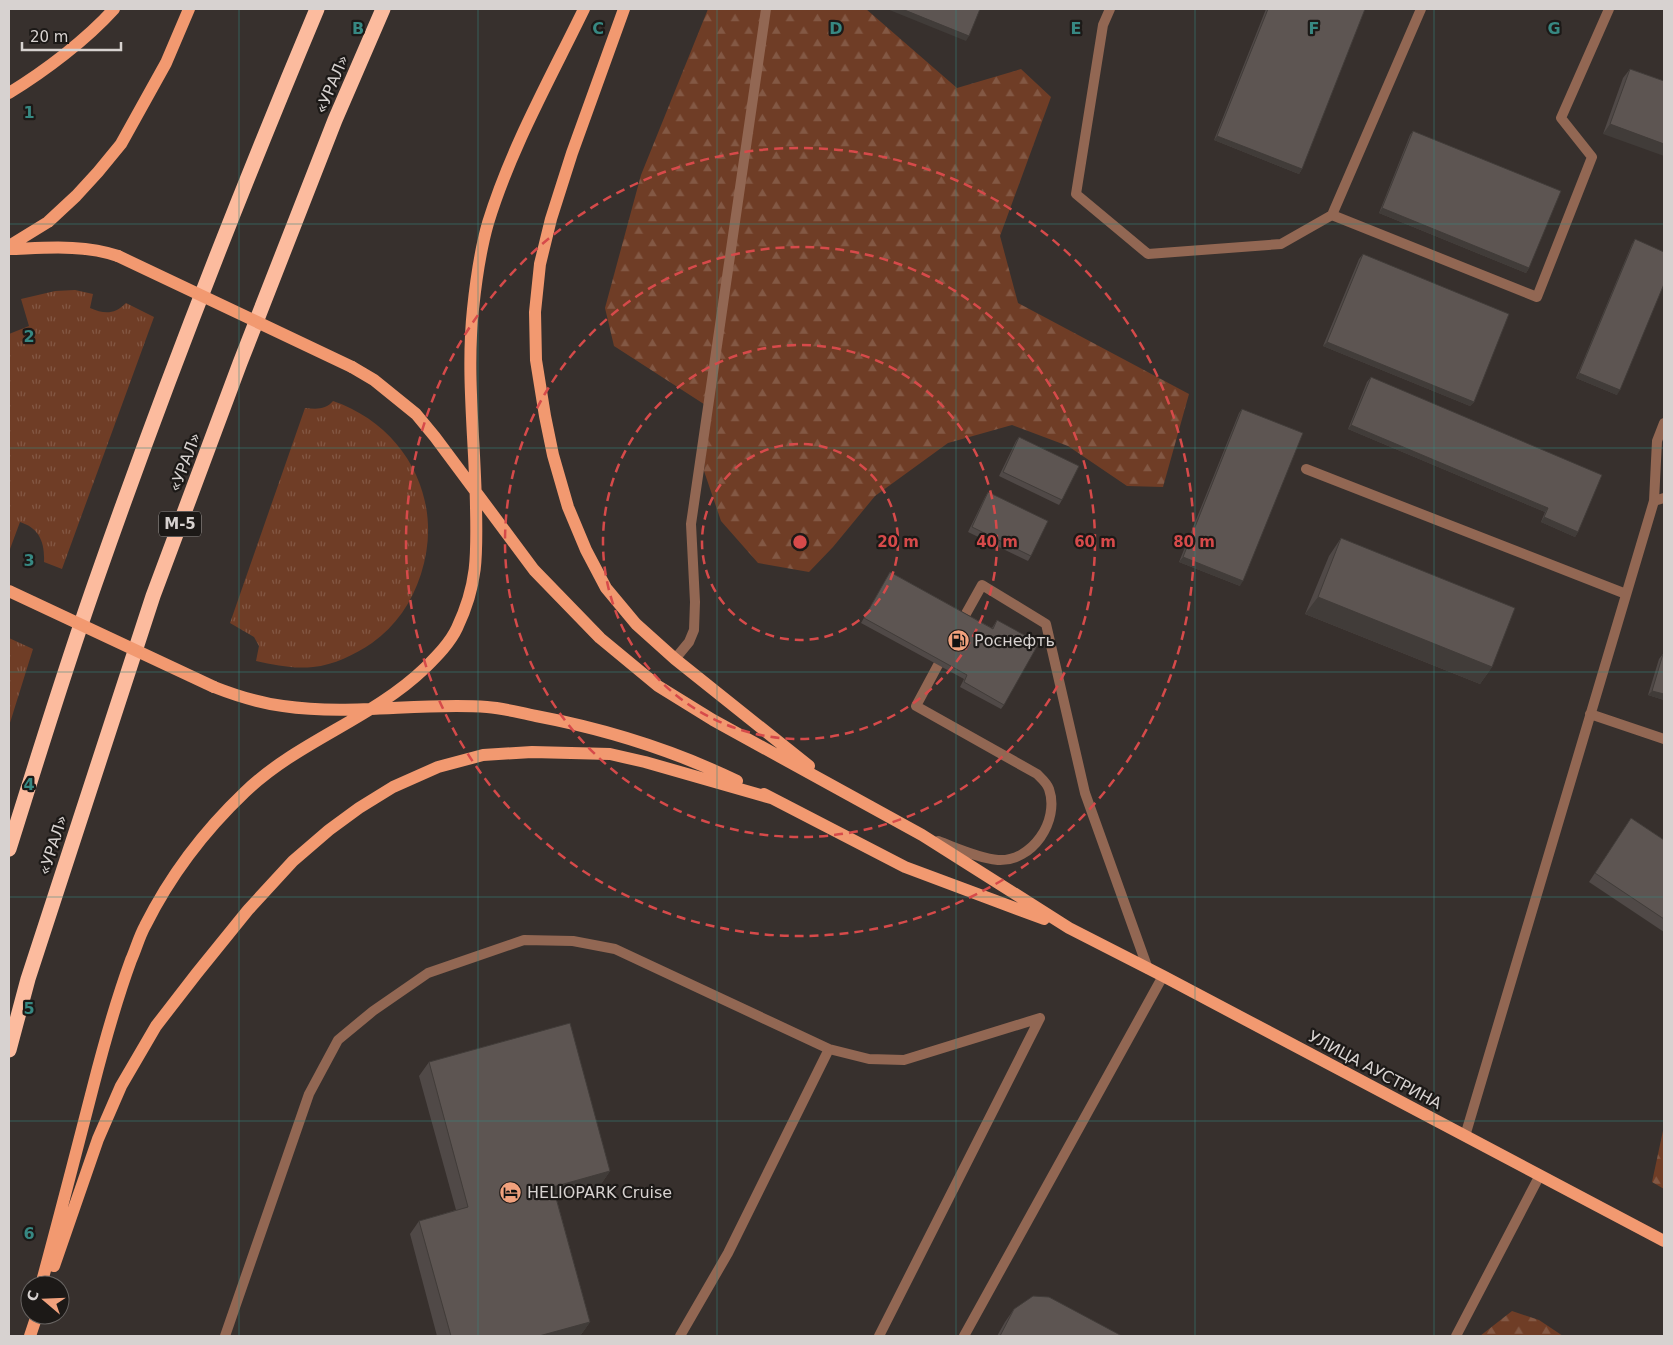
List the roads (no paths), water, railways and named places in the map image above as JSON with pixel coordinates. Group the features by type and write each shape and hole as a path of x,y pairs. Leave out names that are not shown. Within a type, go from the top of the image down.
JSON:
{"highway":[{"path":"9,849 97,576 184,338 280,98 318,9"},
{"name":"«УРАЛ»","path":"9,1050 31,970 153,596 247,345 335,120 383,9"}],"main road":[{"path":"9,93 32,79 72,47 114,9"},
{"path":"9,248 48,222 76,196 121,144 166,63 189,9"},
{"path":"45,1275 106,1036 140,936 170,882 202,838 246,791 280,763 408,685 437,656 455,632 469,600 475,574 476,491 470,366 472,314 477,270 487,226 498,192 518,145 584,9"},
{"path":"624,9 572,153 551,219 540,264 535,312 536,360 553,455 568,506 586,550 606,588 636,624 676,659 838,789"},
{"path":"9,248 65,248 97,251 118,256 352,367 374,380 416,414 534,570 600,638 658,686 713,720 922,835 1069,928"},
{"path":"9,591 214,688 247,700 321,710 446,706 489,707 580,724 639,741 727,776 905,867 1069,928"},
{"path":"51,1275 98,1138 121,1086 156,1026 196,973 248,910 293,862 329,830 359,808 393,787 438,767 483,755 532,752 610,754 653,764 771,798"},
{"name":"УЛИЦА АУСТРИНА","path":"1069,928 1664,1241"}],"lane":[{"path":"676,659 689,642 694,630 695,602 691,524 766,9"},
{"path":"1110,9 1103,25 1076,194 1148,254 1281,244 1332,215 1421,9"},
{"path":"1332,215 1537,297 1592,157 1561,118 1609,9"},
{"path":"1465,1136 1626,594 1659,500 1657,441 1664,424"},
{"path":"1306,469 1626,594"},
{"path":"963,619 982,585 1046,624 1085,793 1148,969"},
{"path":"922,835 977,855 998,860 1014,858 1038,841 1046,827 1052,803 1049,787 1037,774 916,706 938,665"},
{"path":"1590,714 1664,740"},
{"path":"225,1336 309,1094 338,1040 373,1011 428,973 524,940 573,941 615,949 829,1049 869,1059 904,1060 1040,1018 880,1336"},
{"path":"964,1336 1163,976"},
{"path":"680,1336 728,1253 829,1049"},
{"path":"1456,1336 1540,1175"}],"place":[{"name":"Роснефть","path":"958,640"},
{"name":"HELIOPARK Cruise","path":"511,1192"}]}
